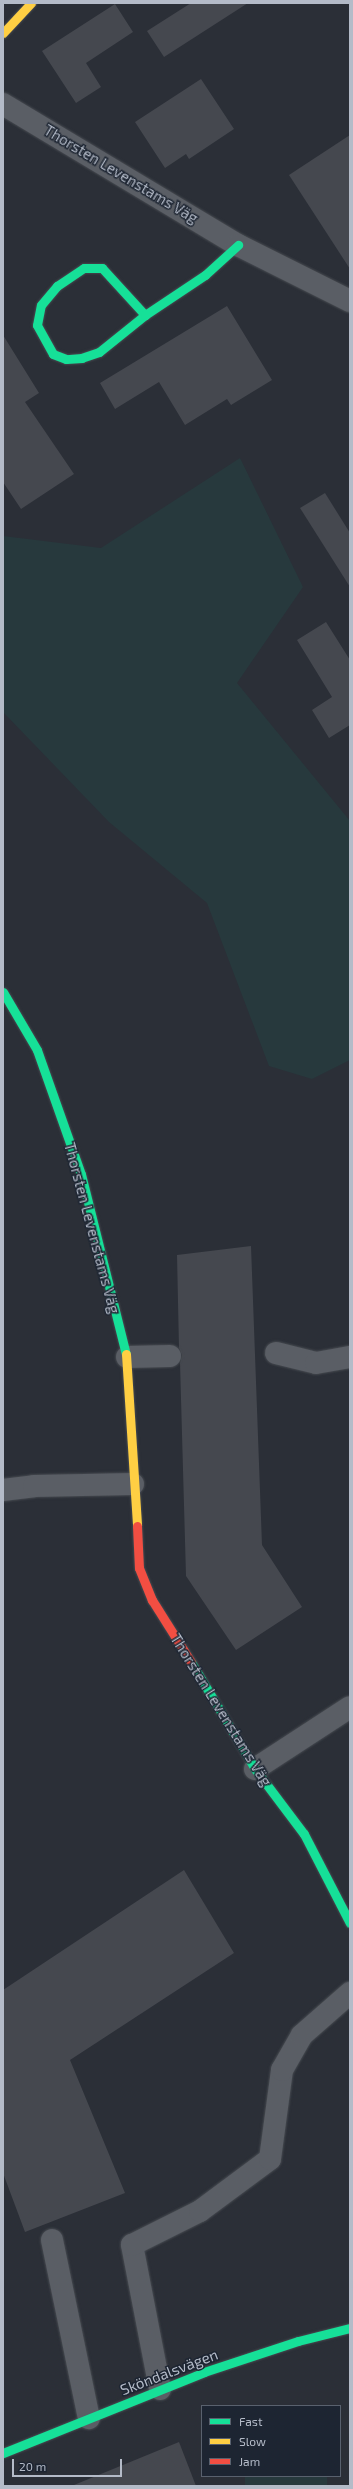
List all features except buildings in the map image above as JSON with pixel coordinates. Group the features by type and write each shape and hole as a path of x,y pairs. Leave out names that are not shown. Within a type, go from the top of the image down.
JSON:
{"street":[{"path":"3,33 31,3"},
{"name":"Thorsten Levenstams Väg","path":"3,104 238,245 350,301"},
{"path":"145,315 102,268 93,266 84,268 57,286 41,305 37,325 53,354 66,359 82,358 99,352 145,315 205,275 238,245"},
{"name":"Thorsten Levenstams Väg","path":"3,992 37,1050 81,1174 127,1357 133,1484 139,1568 152,1600 228,1719 255,1769 304,1834 350,1923"},
{"path":"276,1353 316,1363 350,1357"},
{"path":"127,1357 170,1356"},
{"path":"3,1490 34,1486 133,1484"},
{"path":"255,1769 350,1707"},
{"path":"160,2389 132,2245 200,2211 270,2159 282,2070 302,2035 350,1993"},
{"path":"52,2240 90,2418"},
{"name":"Sköndalsvägen","path":"3,2453 160,2389 298,2341 350,2328"}],"shaded area":[{"path":"240,458 303,587 237,683 350,821 350,1060 312,1079 269,1066 207,903 109,822 3,712 3,536 101,548"},
{"path":"245,2477 327,2477 327,2486 245,2486"}],"traffic: fast":[{"path":"145,315 99,352 82,358 66,359 53,354 37,325 41,305 57,286 84,268 102,268 145,315 205,275 238,245"},
{"path":"3,992 37,1050 81,1174 126,1354"},
{"path":"191,1662 255,1769 304,1834 350,1923"},
{"path":"3,2453 204,2372 298,2341 350,2328"}],"traffic: slow":[{"path":"3,33 31,3"},
{"path":"126,1354 137,1526"}],"traffic: jam":[{"path":"137,1526 139,1568 152,1600 191,1662"}]}
